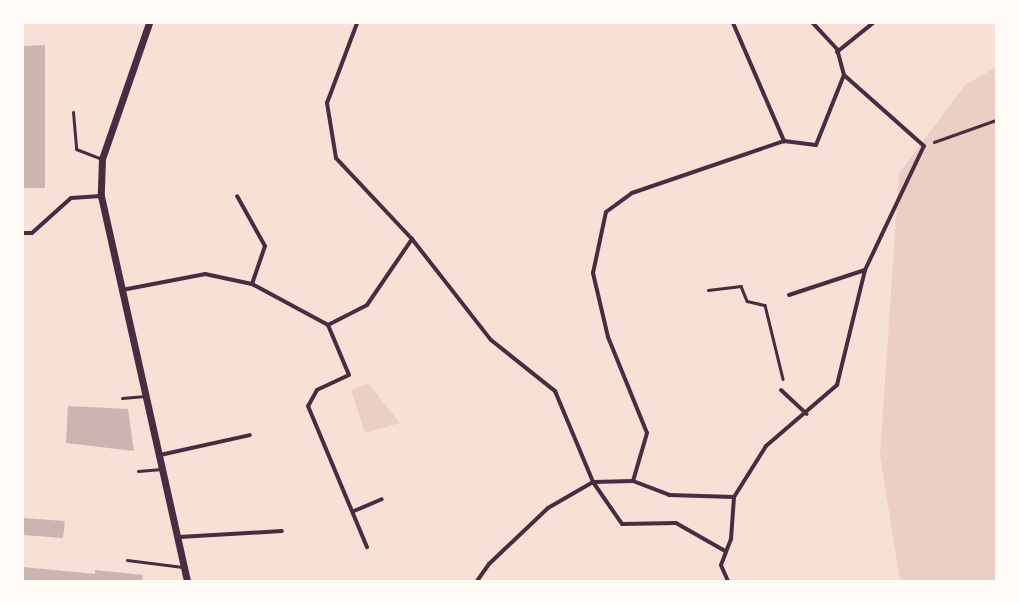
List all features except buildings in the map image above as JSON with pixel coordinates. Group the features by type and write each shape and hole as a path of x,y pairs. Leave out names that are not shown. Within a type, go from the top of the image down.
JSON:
{"street":[{"path":"149,23 102,159 101,196 179,537 187,581"},
{"path":"357,23 327,103 336,158 412,239 491,340 555,391 593,482 622,524 676,523 725,551"},
{"path":"733,23 784,141"},
{"path":"728,581 721,565 725,551 731,539 734,497 766,446 807,414 837,386 865,270 924,146 844,75 837,52 813,23"},
{"path":"837,52 873,23"},
{"path":"633,481 647,433 608,337 593,272 606,212 632,193 784,141 816,145 844,75"},
{"path":"23,234 32,233 71,198 101,196"},
{"path":"237,196 265,246 252,284"},
{"path":"328,325 367,305 412,239"},
{"path":"789,295 865,270"},
{"path":"122,290 205,274 252,284 328,325 349,375 317,390 308,406 354,510 367,546"},
{"path":"782,390 807,414"},
{"path":"160,455 250,435"},
{"path":"477,581 489,564 548,508 593,482 633,481 669,495 734,497"},
{"path":"354,510 382,499"},
{"path":"179,537 282,531"}],"lane":[{"path":"73,112 76,149 102,159"},
{"path":"122,398 146,396"},
{"path":"138,471 163,468"},
{"path":"127,560 184,567"}],"path":[{"path":"924,146 996,120"},
{"path":"708,290 741,286 747,300 765,304 784,378 782,390"}],"shaded area":[{"path":"996,67 996,581 900,581 880,455 899,173 965,85"},
{"path":"368,383 400,423 365,433 351,390"}]}
